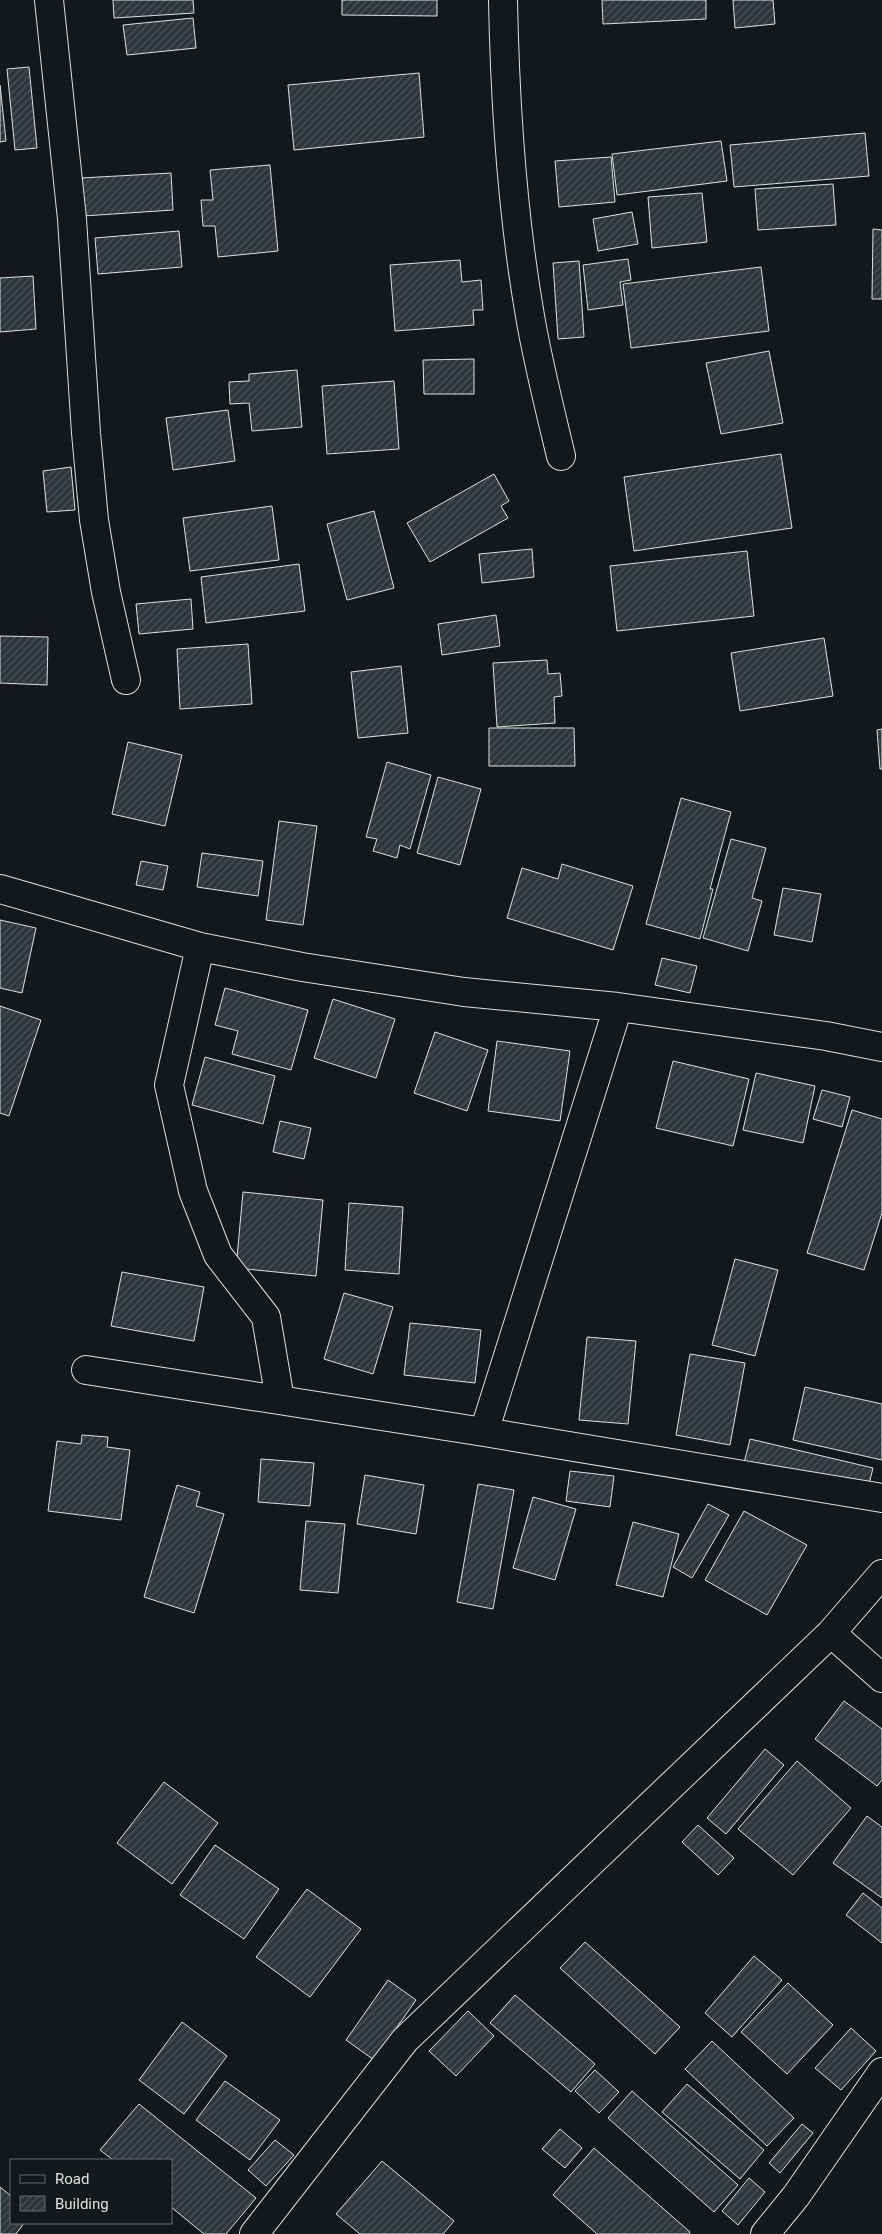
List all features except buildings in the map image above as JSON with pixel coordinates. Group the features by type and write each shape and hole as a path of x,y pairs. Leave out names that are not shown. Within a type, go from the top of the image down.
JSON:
{"street":[{"path":"49,0 72,219 86,432 94,520 106,592 126,680"},
{"path":"503,0 510,136 520,251 530,318 561,456"},
{"path":"0,889 200,947 302,967 464,992 618,1007 826,1036 882,1048"},
{"path":"200,947 168,1085 193,1191 218,1255 266,1317 280,1400"},
{"path":"484,1432 618,1007"},
{"path":"86,1370 484,1432 882,1498"},
{"path":"254,2234 405,2040 831,1633 882,1574"},
{"path":"831,1633 882,1678"},
{"path":"764,2234 796,2196 882,2072"}]}
